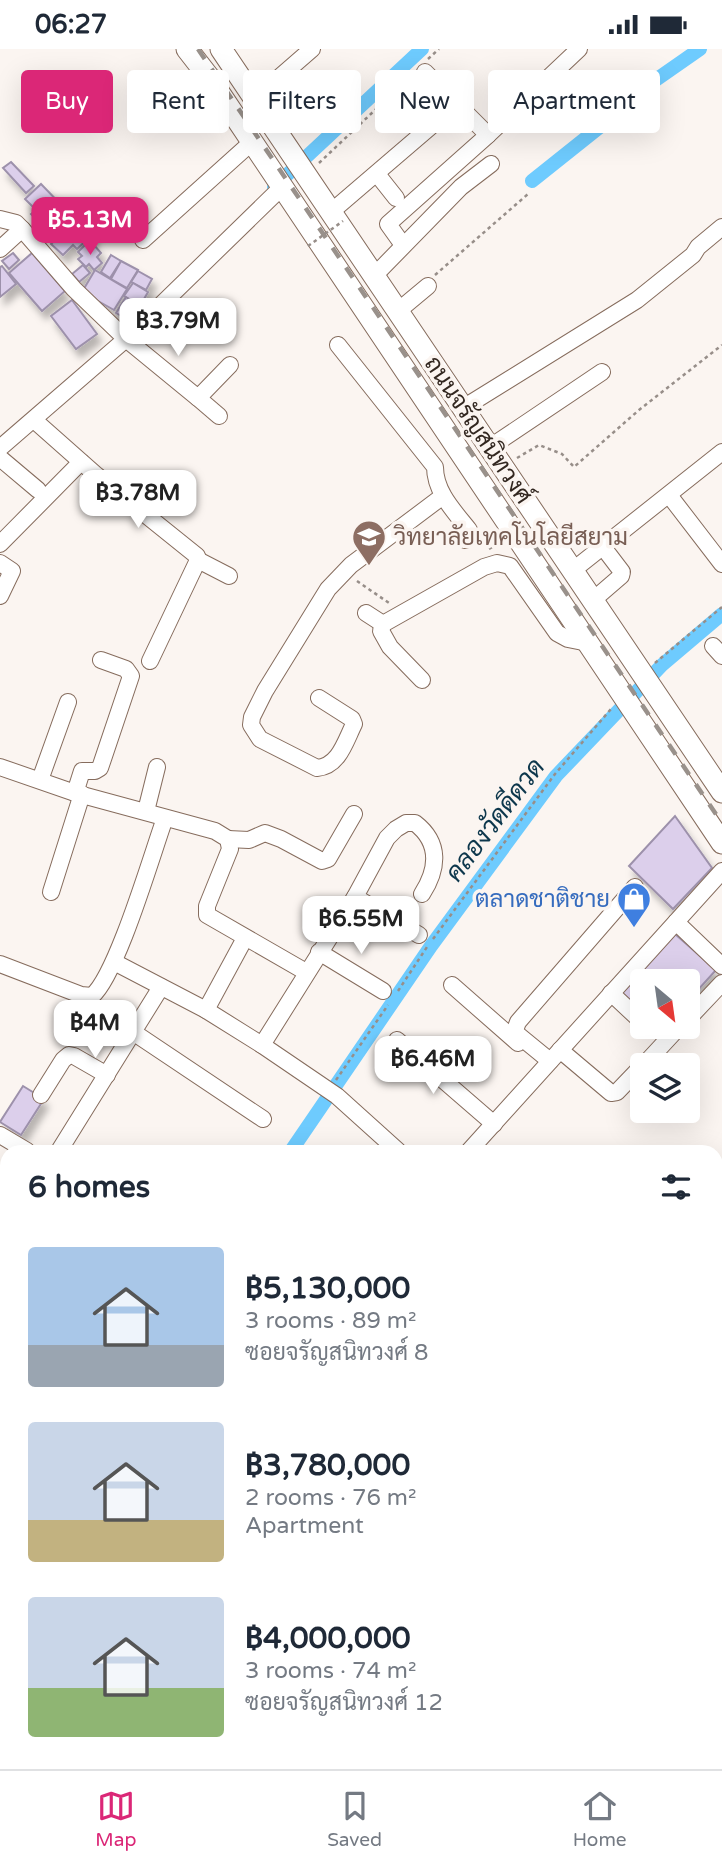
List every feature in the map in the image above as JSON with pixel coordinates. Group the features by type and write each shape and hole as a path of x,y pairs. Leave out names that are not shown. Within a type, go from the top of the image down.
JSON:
{"main road":[{"name":"ถนนจรัญสนิทวงศ์","path":"187,49 208,76 516,533 588,643 622,704 722,843"},
{"name":"ถนนจรัญสนิทวงศ์","path":"221,49 243,80"},
{"name":"ถนนจรัญสนิทวงศ์","path":"278,133 337,216 374,276 592,601 718,778"},
{"path":"389,347 411,331"}],"street":[{"path":"288,70 312,49"},
{"path":"403,245 388,224 579,49"},
{"path":"474,121 488,135"},
{"path":"337,216 377,174 424,133"},
{"path":"143,240 252,142"},
{"path":"374,276 461,187 491,164"},
{"path":"377,174 396,198"},
{"path":"0,448 126,339 280,183"},
{"path":"0,219 16,223 74,289 126,339 219,416"},
{"path":"463,408 636,300 722,227"},
{"path":"0,249 22,229"},
{"path":"398,311 428,286"},
{"path":"338,345 435,467 435,476 443,496 469,530 465,540"},
{"path":"198,398 230,365"},
{"path":"489,448 602,372"},
{"path":"34,419 81,461 188,547 198,560 229,576"},
{"path":"572,571 722,452"},
{"path":"435,467 462,454"},
{"path":"0,458 37,490"},
{"path":"0,544 81,461"},
{"path":"670,495 722,564"},
{"path":"319,698 346,714 354,724 335,761 326,767 317,768 260,739 251,725 252,717 265,691 328,589 351,565 443,496"},
{"path":"592,601 621,576 622,572 603,547"},
{"path":"150,661 198,560"},
{"path":"0,563 12,571 0,596"},
{"path":"422,680 390,647 381,631 383,624 484,567 503,563 510,566 557,633 568,639 588,643"},
{"path":"366,613 383,624"},
{"path":"51,892 82,771 100,768 131,676 126,669 101,660"},
{"path":"40,780 68,702"},
{"path":"0,767 78,793 215,831 228,839 249,840 265,833 322,861 328,859 354,814"},
{"path":"146,811 157,767"},
{"path":"0,964 81,995 92,996 100,989 114,962 165,818"},
{"path":"262,1045 355,897 387,838 406,823 415,823 427,835 435,858 435,869 422,894"},
{"path":"228,839 230,849 207,906 207,915 306,972"},
{"path":"475,1145 722,871"},
{"path":"630,1078 617,1092 611,1093 552,1059 515,1030 518,1022 635,887"},
{"path":"355,897 419,935"},
{"path":"676,922 722,966"},
{"path":"206,1010 245,938"},
{"path":"319,952 383,991"},
{"path":"114,962 206,1010 262,1045 332,1093 391,1145"},
{"path":"700,1006 722,983"},
{"path":"452,985 552,1059"},
{"path":"63,1145 161,986"},
{"path":"611,993 630,1011"},
{"path":"134,1032 263,1119"},
{"path":"660,1039 664,1043"},
{"path":"654,1053 668,1039"},
{"path":"397,1041 494,1124"},
{"path":"41,1094 69,1055 107,1075"},
{"path":"0,1135 17,1145"}],"path":[{"path":"301,167 375,108"},
{"path":"428,286 430,279 528,194"},
{"path":"308,246 337,216"},
{"path":"503,467 539,445 562,454 574,467 639,410 722,345"},
{"path":"480,555 516,533"},
{"path":"356,581 390,604"},
{"path":"648,678 722,607"},
{"path":"332,1093 437,933 555,774 622,704"}],"building":[{"path":"11,162 34,186 26,193 3,168"},
{"path":"41,184 70,214 56,228 46,218 40,223 31,214 36,210 25,199"},
{"path":"72,214 93,234 77,249 73,245 63,255 51,244 60,235 55,230"},
{"path":"86,244 90,249 94,245 101,253 97,257 102,263 94,270 89,264 86,267 78,259 82,256 78,252"},
{"path":"13,253 19,260 9,269 2,261"},
{"path":"32,253 65,291 42,311 9,273"},
{"path":"111,255 121,261 110,278 101,272"},
{"path":"121,261 138,270 127,288 111,279"},
{"path":"83,265 90,273 79,282 72,274"},
{"path":"2,266 16,284 0,297 0,267"},
{"path":"95,270 127,289 114,310 82,292"},
{"path":"138,271 152,279 146,290 131,282"},
{"path":"133,283 148,292 140,306 124,296"},
{"path":"126,297 138,305 128,320 116,313"},
{"path":"72,300 97,334 76,349 51,316"},
{"path":"675,816 712,868 673,909 629,866"},
{"path":"675,934 716,970 700,988 700,969 643,969"},
{"path":"630,983 630,1002 621,993"},
{"path":"23,1086 44,1099 21,1135 0,1122"}],"waterway":[{"path":"274,187 422,49"},
{"path":"532,181 616,114 624,102 700,49"},
{"name":"คลองวัดดีดวด","path":"295,1145 431,946 556,776 662,665 722,614"}],"railway":[{"path":"198,49 722,823"}],"place":[{"name":"วิทยาลัยเทคโนโลยีสยาม","path":"369,567"},
{"name":"ตลาดชาติชาย","path":"634,929"}]}
